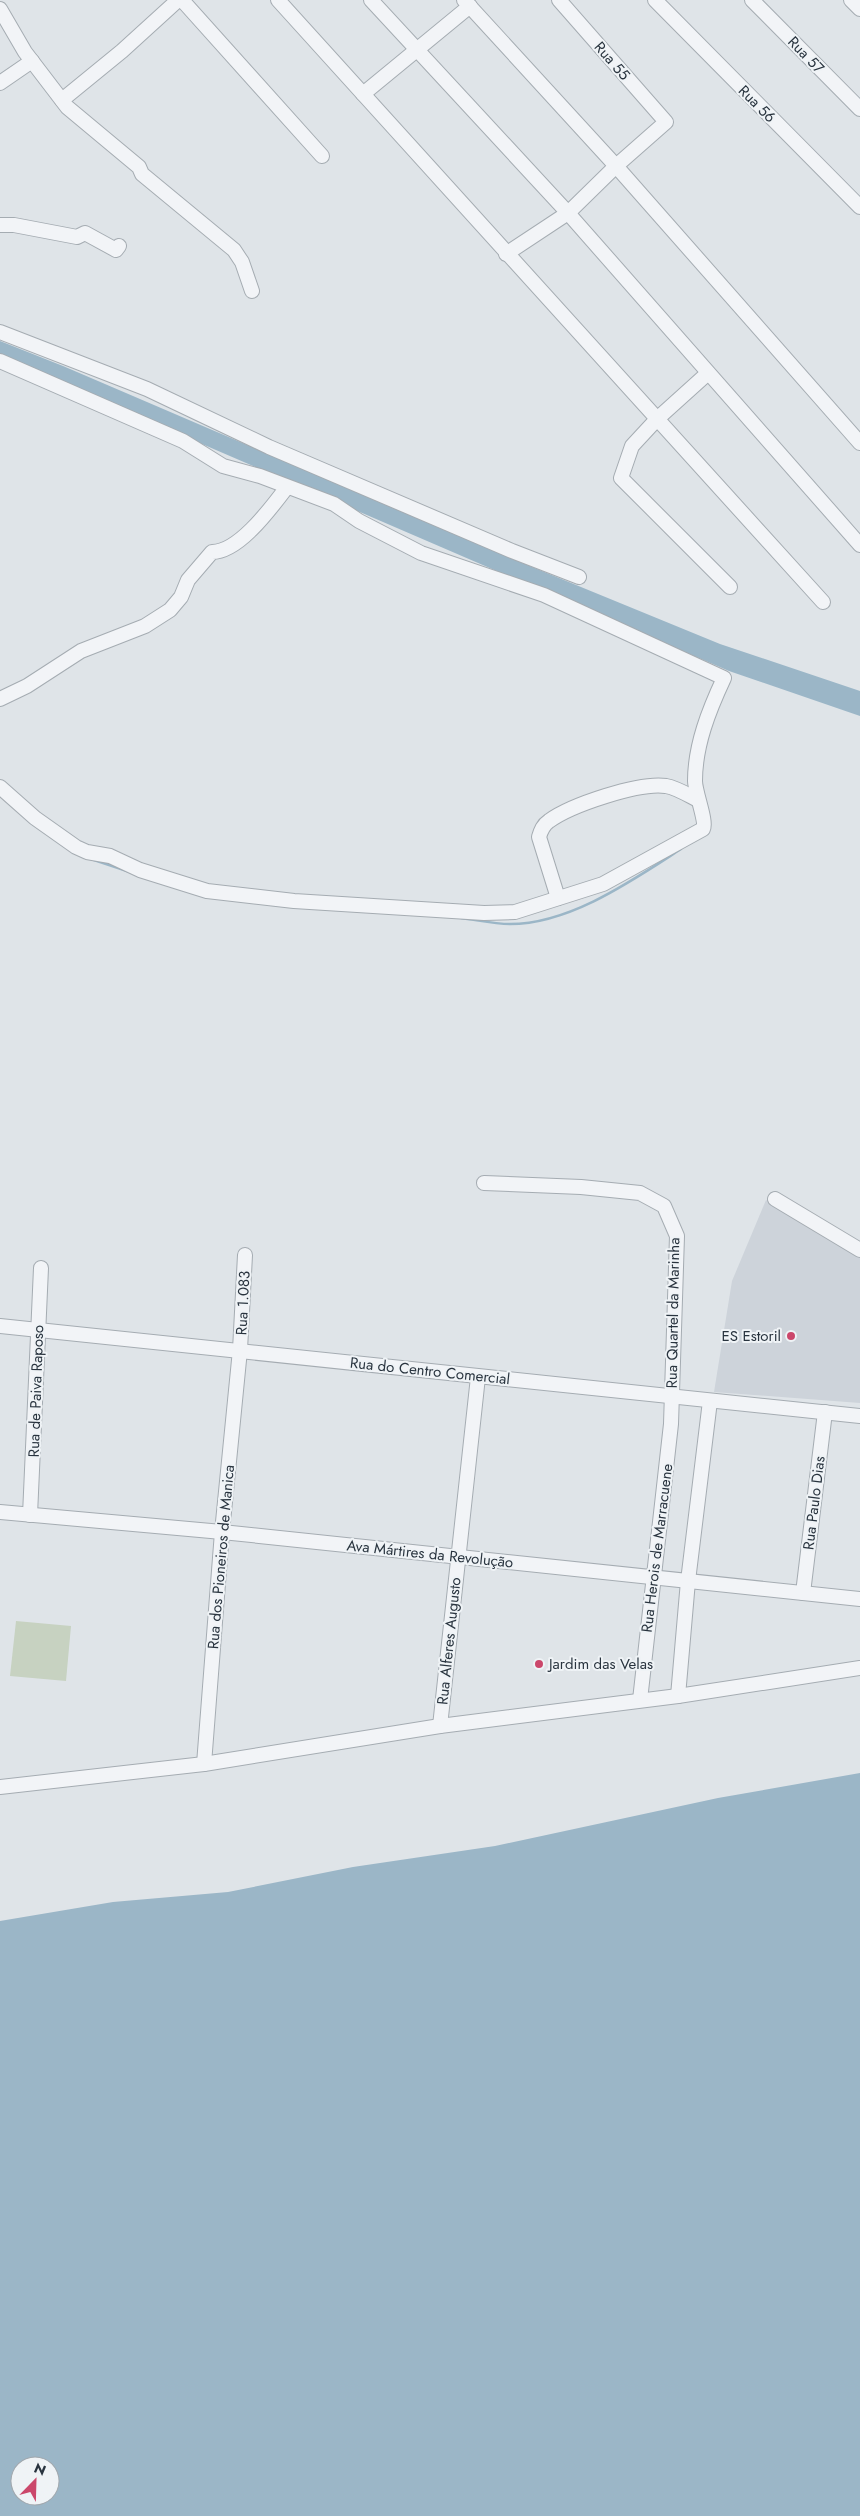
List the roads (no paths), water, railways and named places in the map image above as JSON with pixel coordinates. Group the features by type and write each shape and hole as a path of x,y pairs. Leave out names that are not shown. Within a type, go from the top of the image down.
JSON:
{"street":[{"path":"62,100 180,0 322,156"},
{"path":"278,0 823,602"},
{"path":"371,0 568,213 708,373 857,536"},
{"name":"Rua 55","path":"559,0 666,122 616,166"},
{"name":"Rua 56","path":"655,0 860,207"},
{"name":"Rua 57","path":"752,0 860,109"},
{"path":"851,0 860,9"},
{"path":"363,94 417,50 467,3 616,166 860,442"},
{"path":"0,9 32,61 62,100 139,167 142,174 234,250 242,262 252,291"},
{"path":"0,83 32,61"},
{"path":"506,254 568,213 616,166"},
{"path":"0,225 32,228 77,237 85,233 116,250 119,246"},
{"path":"0,332 147,389 269,447 504,548 579,577"},
{"path":"0,361 183,440 223,466 260,476 334,504 359,521 421,553 544,595 724,678 713,702 697,755 695,773 698,800 705,821 703,829 603,884 514,912 484,913 294,900 208,891 140,870 110,856 76,848 35,818 0,787"},
{"path":"708,373 657,419 632,446 621,478 730,587"},
{"path":"0,699 46,674 81,651 145,626 170,610 181,597 188,580 212,552 222,552 244,536 287,487"},
{"path":"558,898 540,837 542,827 550,820 585,804 635,788 665,786 698,800"},
{"name":"Rua Quartel da Marinha","path":"484,1183 581,1187 640,1193 664,1206 676,1236 670,1396"},
{"path":"775,1199 860,1250"},
{"name":"Rua 1.083","path":"240,1350 245,1256"},
{"name":"Rua de Paiva Raposo","path":"30,1515 41,1268"},
{"name":"Rua do Centro Comercial","path":"0,1326 860,1416"},
{"name":"Rua dos Pioneiros de Manica","path":"204,1764 222,1532 240,1350"},
{"name":"Rua Alferes Augusto","path":"440,1726 478,1377"},
{"name":"Rua Herois de Marracuene","path":"640,1700 668,1455 670,1396"},
{"path":"678,1696 688,1581 710,1401"},
{"name":"Rua Paulo Dias","path":"803,1593 825,1412"},
{"name":"Ava Mártires da Revolução","path":"0,1512 222,1532 860,1599"},
{"path":"0,1787 204,1764 440,1726 678,1696 860,1668"}],"water":[{"path":"0,341 63,366 520,562 720,644 860,691 860,716 729,671 0,357"},
{"path":"860,1773 860,2516 0,2516 0,1921 113,1902 228,1892 353,1867 495,1846 718,1798"}],"waterway":[{"path":"461,918 510,924 533,922 555,917 600,898 681,849"},
{"path":"88,858 130,872"}],"place":[{"name":"ES Estoril","path":"791,1336"},
{"name":"Jardim das Velas","path":"539,1664"}]}
